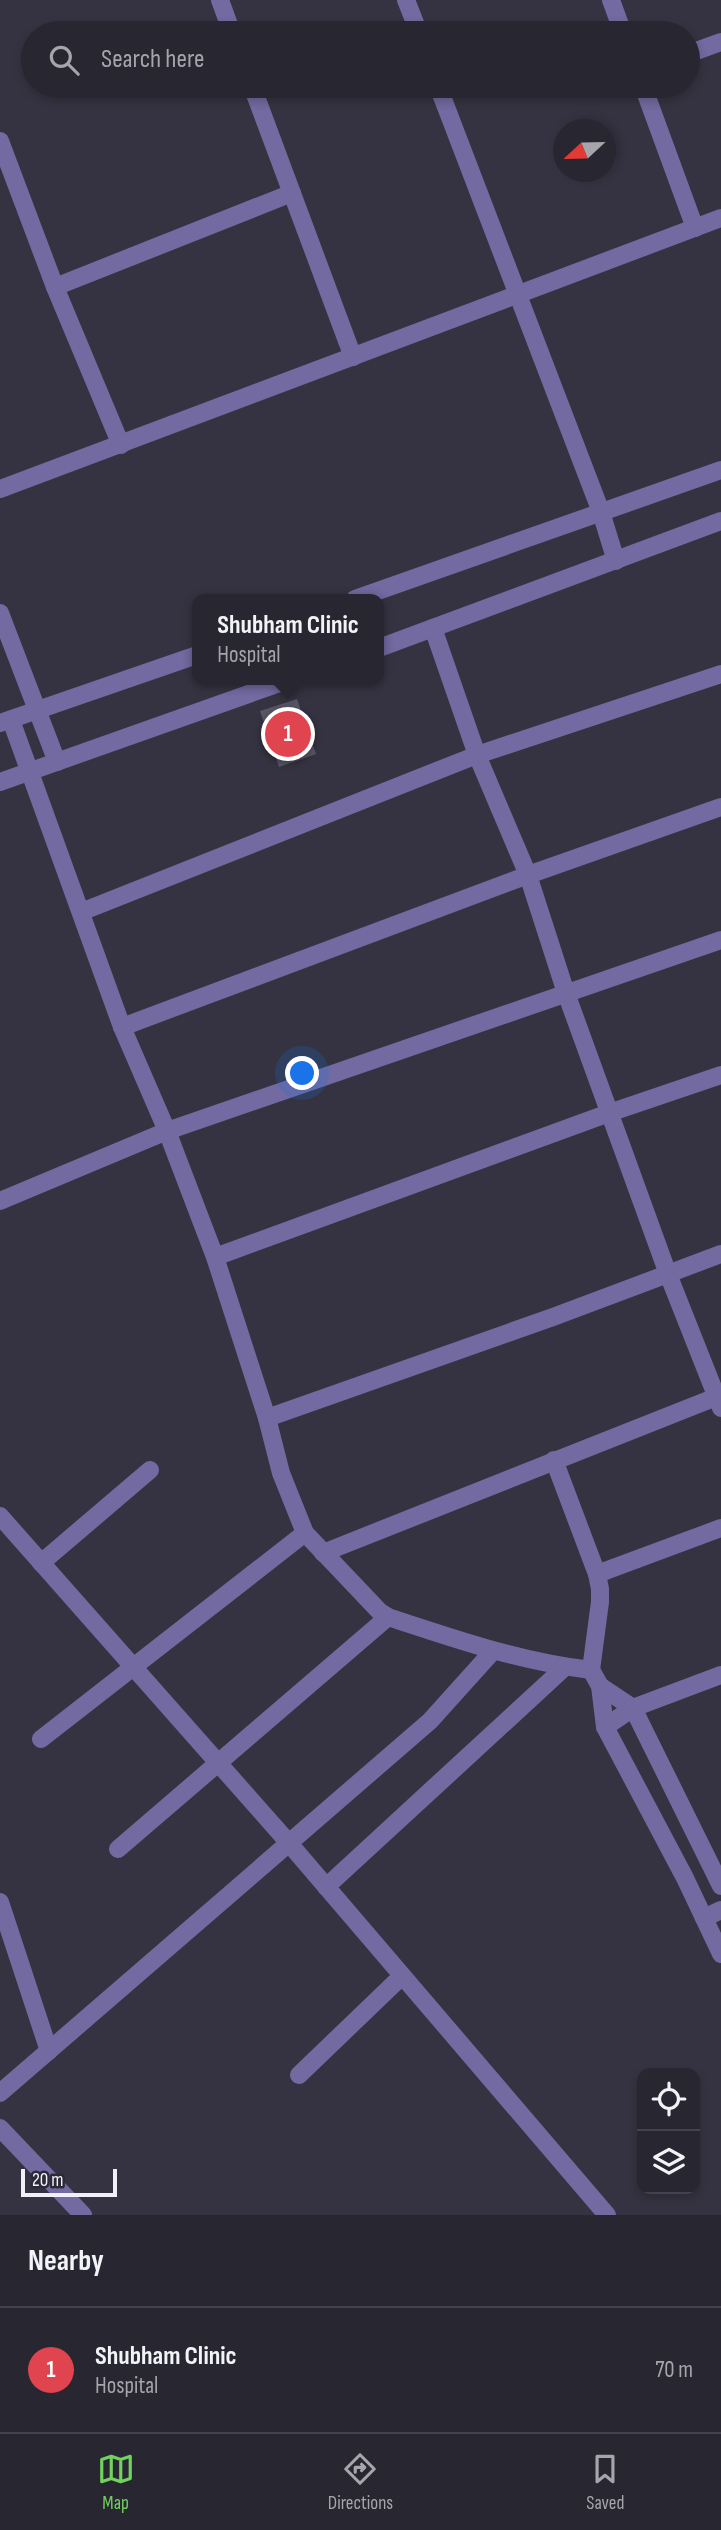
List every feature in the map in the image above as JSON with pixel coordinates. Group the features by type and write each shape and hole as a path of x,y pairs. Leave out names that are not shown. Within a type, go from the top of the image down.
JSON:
{"street":[{"path":"220,0 228,21"},
{"path":"406,0 414,21"},
{"path":"611,0 619,21"},
{"path":"700,50 721,42"},
{"path":"256,98 353,357"},
{"path":"443,98 601,512 616,561"},
{"path":"647,98 695,228"},
{"path":"0,141 55,288 121,445"},
{"path":"55,288 292,193"},
{"path":"0,489 721,218"},
{"path":"369,594 721,470"},
{"path":"384,646 721,521"},
{"path":"0,613 57,762"},
{"path":"323,1553 554,1461 719,1400 668,1274 566,993 528,875 477,755 433,628"},
{"path":"192,657 5,721 30,771 122,1027 167,1131 215,1258 267,1418 281,1473 305,1533 388,1618 494,1651 591,1670"},
{"path":"81,912 477,755 721,674"},
{"path":"0,782 274,685"},
{"path":"122,1027 528,875 721,807"},
{"path":"0,1201 167,1131 721,940"},
{"path":"215,1258 609,1113 721,1075"},
{"path":"267,1418 553,1317 721,1254"},
{"path":"554,1461 597,1574 600,1589 591,1670 600,1686 605,1727 721,1954"},
{"path":"41,1563 150,1470"},
{"path":"0,1516 288,1842 607,2215"},
{"path":"597,1574 721,1528"},
{"path":"41,1739 305,1533"},
{"path":"118,1850 388,1618"},
{"path":"0,2093 430,1721 494,1651"},
{"path":"326,1887 565,1667"},
{"path":"605,1727 633,1708 721,1675"},
{"path":"600,1686 633,1708 721,1886"},
{"path":"0,1902 49,2051"},
{"path":"704,1918 721,1910"},
{"path":"299,2076 402,1976"},
{"path":"0,2127 83,2215"}],"building":[{"path":"297,699 316,754 279,767 260,711"}],"place":[{"name":"Shubham Clinic","path":"288,734"}]}
